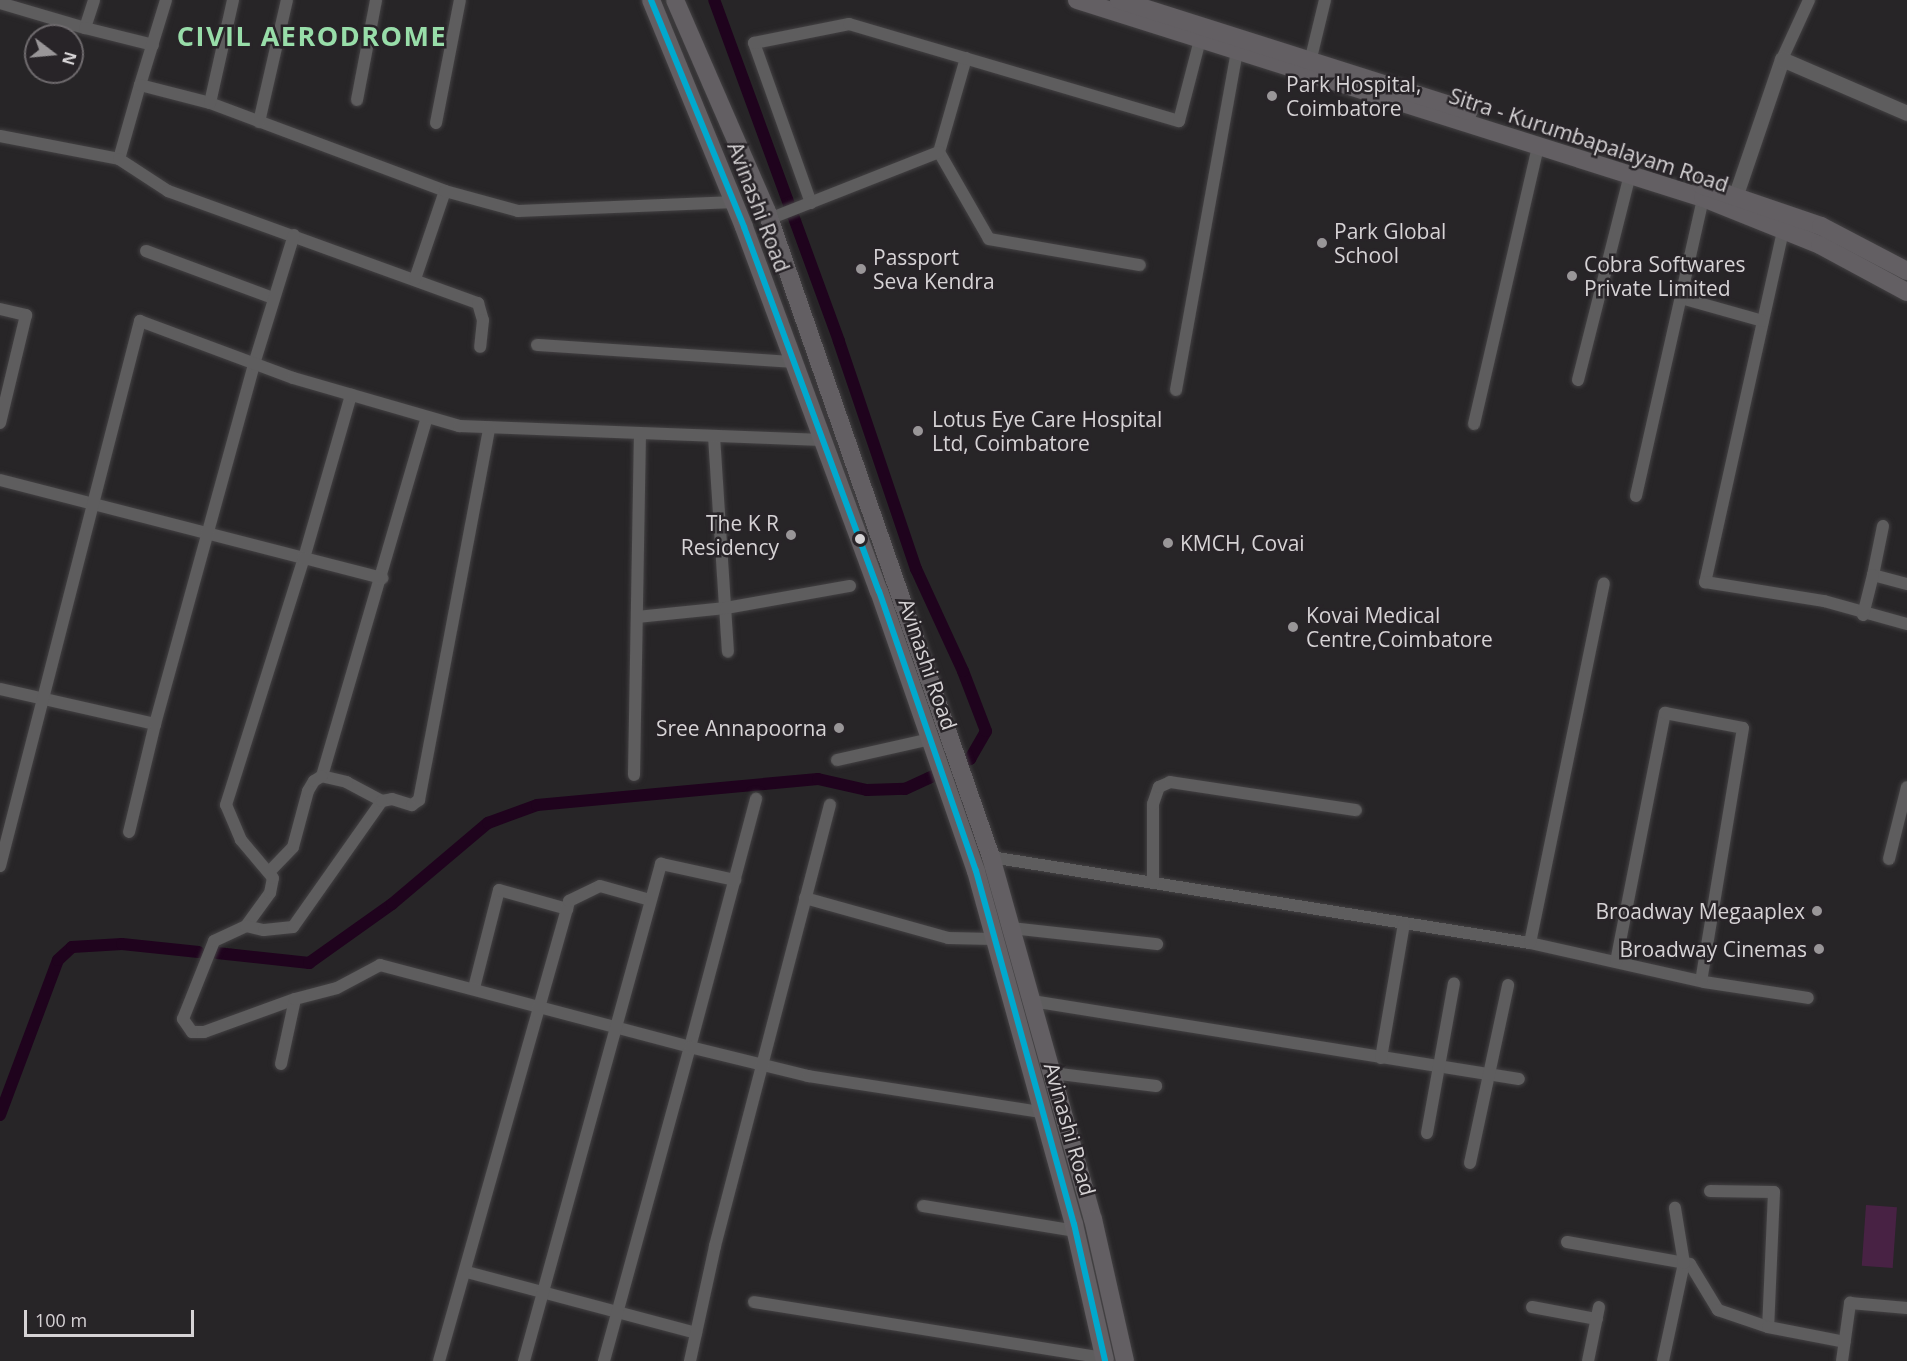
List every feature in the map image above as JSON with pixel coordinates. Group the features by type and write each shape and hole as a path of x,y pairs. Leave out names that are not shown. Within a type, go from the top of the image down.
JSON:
{"main road":[{"name":"Avinashi Road","path":"651,0 735,202 792,362 939,749 957,794 991,857 1093,1219 1125,1361"},
{"name":"Avinashi Road","path":"675,0 769,217 939,705 939,749"},
{"name":"Sitra - Kurumbapalayam Road","path":"1077,0 1237,51 1309,67 1733,203 1783,231 1820,245 1907,292"},
{"name":"Sitra - Kurumbapalayam Road","path":"1119,0 1538,146 1704,198 1733,203"},
{"path":"1733,203 1821,226 1907,271"},
{"path":"742,221 769,217"},
{"name":"Avinashi Road","path":"957,794 1041,1112 1076,1231 1105,1359"}],"street":[{"path":"85,28 94,0"},
{"path":"119,159 166,0"},
{"path":"210,103 233,0"},
{"path":"259,122 287,0"},
{"path":"357,100 376,0"},
{"path":"436,123 460,0"},
{"path":"1309,67 1325,0"},
{"path":"1733,203 1782,60 1809,0"},
{"path":"0,3 16,4 85,28 153,45"},
{"path":"810,203 754,43 849,24 1179,121 1200,40"},
{"path":"1176,390 1237,51"},
{"path":"966,58 939,152 989,239 1140,265"},
{"path":"1782,60 1907,113"},
{"path":"140,85 210,103 445,190 518,211 735,202"},
{"path":"0,136 119,159 168,191 478,303 483,320 480,347"},
{"path":"1474,424 1538,146"},
{"path":"769,217 939,152"},
{"path":"1578,380 1630,175"},
{"path":"415,279 445,190"},
{"path":"1636,496 1704,198"},
{"path":"1783,231 1705,582 1824,601 1863,615 1907,624"},
{"path":"129,831 207,531 273,298 294,236"},
{"path":"146,251 273,298"},
{"path":"1681,298 1763,321"},
{"path":"0,309 26,315 0,423"},
{"path":"0,866 140,321 254,363 351,395 459,426 823,440"},
{"path":"537,345 792,362"},
{"path":"351,395 304,558 226,805 241,840 270,871 273,879 270,893 246,926 209,946 201,978 183,1019 186,1027 192,1032 204,1032 294,999 337,988 380,965 808,1076 1041,1112"},
{"path":"270,871 293,847 308,792 314,781 322,776 382,578 427,417"},
{"path":"322,776 347,782 382,801 392,799 412,805 419,800 489,428"},
{"path":"634,775 640,433"},
{"path":"714,436 728,652"},
{"path":"0,480 207,531 382,578"},
{"path":"1863,615 1883,526"},
{"path":"1873,575 1907,584"},
{"path":"1530,943 1604,584"},
{"path":"637,616 726,608 850,586"},
{"path":"0,689 155,724"},
{"path":"1616,962 1665,713 1743,728 1701,981"},
{"path":"837,760 939,749"},
{"path":"1153,883 1153,804 1159,787 1170,782 1356,810"},
{"path":"1889,860 1907,787"},
{"path":"604,1361 756,799"},
{"path":"246,926 264,930 293,927 382,801"},
{"path":"690,1361 830,805"},
{"path":"991,857 1530,943 1701,981 1808,998"},
{"path":"524,1361 661,864 735,880"},
{"path":"439,1361 467,1272 569,901 600,886 650,900"},
{"path":"474,988 499,890 567,909"},
{"path":"805,897 948,938 994,939"},
{"path":"1381,1058 1404,924"},
{"path":"1011,928 1157,944"},
{"path":"1427,1133 1454,983"},
{"path":"1470,1163 1508,985"},
{"path":"281,1064 294,999"},
{"path":"1032,1001 1519,1079"},
{"path":"1052,1073 1156,1086"},
{"path":"1710,1191 1774,1192 1768,1327"},
{"path":"923,1206 1076,1231"},
{"path":"1663,1361 1684,1263 1675,1208"},
{"path":"1567,1242 1684,1263 1694,1268 1718,1310 1768,1327 1845,1342"},
{"path":"467,1272 696,1334"},
{"path":"754,1302 1105,1359"},
{"path":"1842,1361 1850,1303 1907,1308"},
{"path":"1532,1307 1598,1313 1588,1361"}],"shaded area":[{"path":"1866,1205 1897,1207 1893,1268 1862,1266"}],"waterway":[{"path":"217,953 309,963 392,904 488,823 537,805 818,779 867,790 905,789 970,759 986,731 963,671 916,569 839,341 714,0"},
{"path":"0,1115 58,960 72,947 122,944 199,952"}],"transit line":[{"path":"651,0 744,227 879,591 976,871 1074,1224 1105,1361"}],"place":[{"name":"Park Hospital, Coimbatore","path":"1272,96"},
{"name":"Park Global School","path":"1322,243"},
{"name":"Passport Seva Kendra","path":"861,269"},
{"name":"Cobra Softwares Private Limited","path":"1572,276"},
{"name":"Lotus Eye Care Hospital Ltd, Coimbatore","path":"918,431"},
{"name":"The K R Residency","path":"791,535"},
{"name":"KMCH, Covai","path":"1168,543"},
{"name":"Kovai Medical Centre,Coimbatore","path":"1293,627"},
{"name":"Sree Annapoorna","path":"839,728"},
{"name":"Broadway Megaaplex","path":"1817,911"},
{"name":"Broadway Cinemas","path":"1819,949"}],"district":[{"name":"CIVIL AERODROME","path":"312,36"}]}
